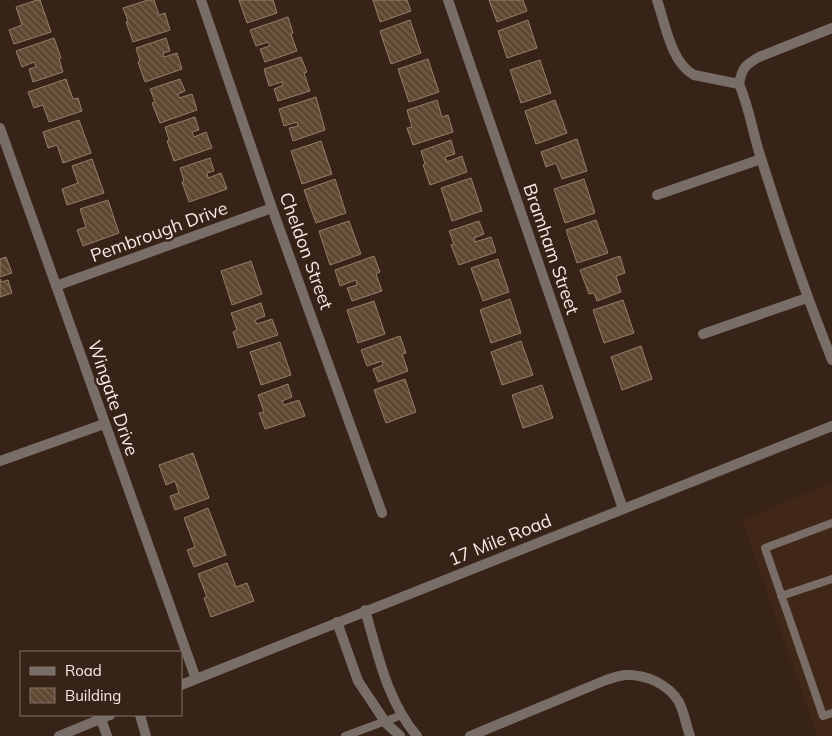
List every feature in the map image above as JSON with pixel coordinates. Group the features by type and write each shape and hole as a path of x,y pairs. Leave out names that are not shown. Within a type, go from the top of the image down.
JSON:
{"street":[{"name":"Cheldon Street","path":"201,0 272,208 382,513"},
{"name":"Bramham Street","path":"448,0 623,509"},
{"path":"657,0 676,56 687,72 739,84"},
{"path":"832,28 759,57 747,64 742,72 739,84 747,102 761,159 807,298 832,360"},
{"name":"Wingate Drive","path":"0,128 196,679"},
{"path":"656,196 761,159"},
{"name":"Pembrough Drive","path":"56,286 272,208"},
{"path":"702,334 807,298"},
{"path":"0,461 104,424"},
{"name":"17 Mile Road","path":"182,685 365,610 832,426"},
{"path":"365,610 383,672 394,701 417,736"},
{"path":"337,622 358,681 385,721 400,736"},
{"path":"470,736 606,680 624,675 659,682 671,691 679,703 690,736"},
{"path":"140,716 146,736"},
{"path":"59,736 106,717 107,736"}],"lane":[{"path":"832,523 765,548 824,716 832,713"},
{"path":"781,596 832,579"},
{"path":"345,736 402,715"}],"shaded area":[{"path":"832,482 832,736 817,736 742,520"}],"building":[{"path":"40,0 51,32 14,44 9,30 22,25 16,7"},
{"path":"154,0 159,15 165,13 170,30 133,42 123,8"},
{"path":"239,0 273,0 277,13 247,23"},
{"path":"373,0 407,0 411,11 380,22"},
{"path":"489,0 523,0 527,11 497,22"},
{"path":"288,17 297,51 265,62 260,49 270,46 268,42 256,46 250,30"},
{"path":"410,20 421,53 391,64 380,31"},
{"path":"528,20 537,48 507,58 498,31"},
{"path":"54,38 61,58 59,59 63,72 33,82 29,69 36,67 34,62 22,67 16,51"},
{"path":"166,38 170,51 163,53 164,57 177,53 182,69 145,82 138,62 140,61 136,48"},
{"path":"301,57 307,72 304,73 310,91 278,101 274,89 283,85 282,82 269,86 264,69"},
{"path":"428,59 439,92 409,102 398,69"},
{"path":"540,60 551,93 521,103 510,70"},
{"path":"66,79 73,99 78,98 82,111 49,122 43,105 34,108 28,92"},
{"path":"180,79 185,91 178,94 179,98 192,94 197,110 160,123 152,103 155,102 150,89"},
{"path":"316,97 325,130 293,141 289,128 298,126 297,122 284,126 279,109"},
{"path":"437,100 442,117 448,115 453,132 413,145 407,128 412,127 407,110"},
{"path":"555,100 567,133 536,144 525,111"},
{"path":"195,117 199,130 192,132 194,137 206,132 212,148 174,161 167,141 169,140 165,127"},
{"path":"79,120 91,153 63,163 57,145 48,148 43,132"},
{"path":"577,139 587,171 562,179 556,163 546,167 541,152"},
{"path":"451,140 455,154 445,157 447,162 462,156 467,172 430,185 423,165 425,164 421,151"},
{"path":"321,141 332,174 302,184 291,151"},
{"path":"210,158 214,171 207,173 208,178 221,173 227,189 189,202 182,182 184,181 180,168"},
{"path":"92,159 104,193 67,205 62,189 78,183 72,166"},
{"path":"471,178 482,211 452,221 441,188"},
{"path":"335,179 346,213 316,223 304,190"},
{"path":"584,179 595,213 565,223 554,189"},
{"path":"108,200 119,233 83,246 77,230 86,227 80,209"},
{"path":"596,220 608,253 577,263 566,230"},
{"path":"349,221 361,254 330,265 319,231"},
{"path":"479,221 484,234 474,238 475,242 491,237 496,252 459,265 451,245 454,244 449,231"},
{"path":"374,256 380,272 376,274 382,291 352,301 347,288 357,285 356,280 340,286 335,270"},
{"path":"620,256 625,273 616,276 621,292 597,301 594,293 589,294 580,270"},
{"path":"6,257 12,273 0,277 0,259"},
{"path":"498,259 509,292 483,301 471,268"},
{"path":"251,261 262,294 232,305 221,271"},
{"path":"0,279 1,282 8,280 12,293 0,297"},
{"path":"510,299 521,333 491,343 480,310"},
{"path":"623,300 634,333 604,343 593,310"},
{"path":"374,301 385,334 358,343 347,310"},
{"path":"261,303 265,316 255,320 257,324 272,319 278,335 238,348 233,332 237,330 231,313"},
{"path":"400,336 406,353 402,354 408,371 378,382 373,369 383,365 382,361 367,366 361,350"},
{"path":"521,341 533,375 502,385 491,352"},
{"path":"280,342 291,375 261,385 250,352"},
{"path":"641,346 652,379 622,390 611,357"},
{"path":"405,379 416,412 386,423 374,390"},
{"path":"288,384 292,397 282,401 284,405 299,400 305,416 265,429 259,413 264,412 258,395"},
{"path":"542,385 553,418 523,428 512,395"},
{"path":"193,453 209,498 175,510 170,496 179,493 175,481 166,485 159,465"},
{"path":"208,508 226,555 194,567 187,550 195,547 184,518"},
{"path":"227,563 236,587 247,583 254,601 211,617 204,598 207,597 198,574"}]}
